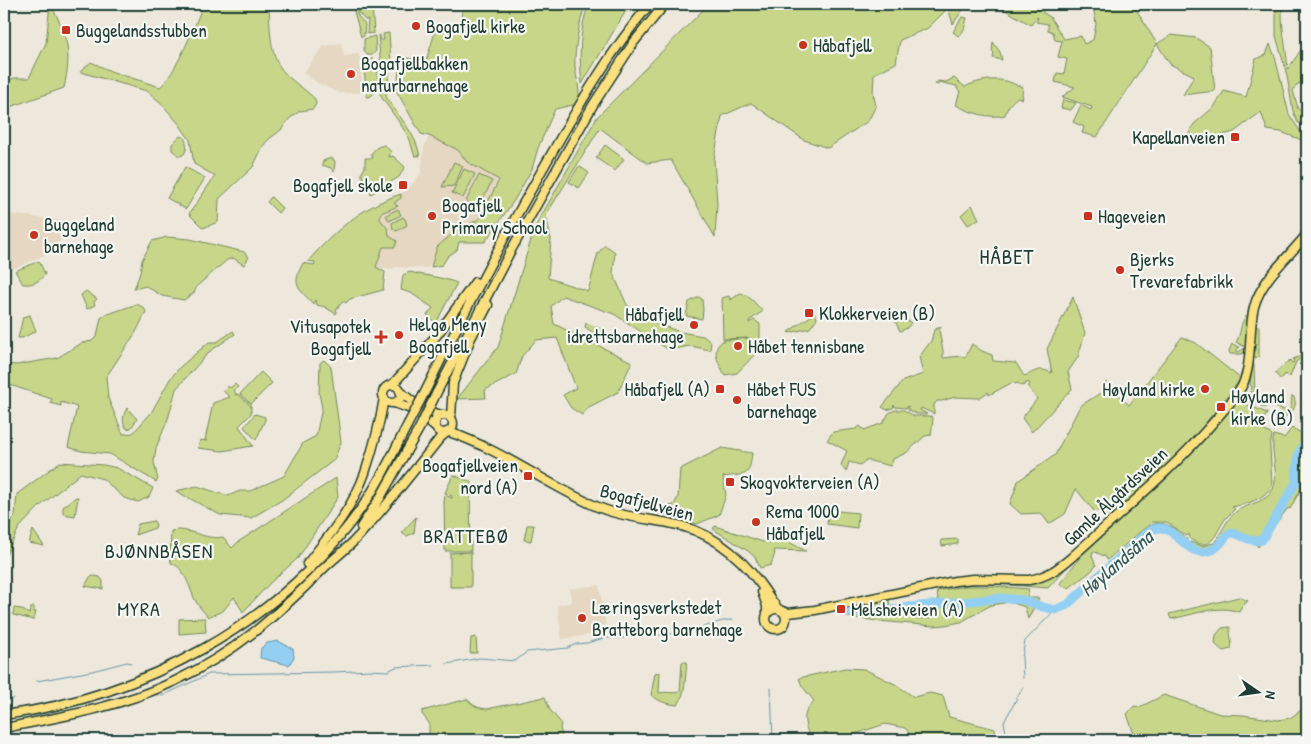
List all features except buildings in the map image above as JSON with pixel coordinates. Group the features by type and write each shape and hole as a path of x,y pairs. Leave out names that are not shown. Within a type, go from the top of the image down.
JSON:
{"main road":[{"path":"4,715 34,711 121,688 194,652 244,624 292,586 336,540 360,510 426,390 464,312 583,98 614,49 650,4"},
{"path":"338,556 366,521 419,429 510,252 598,96 634,42 665,4"},
{"path":"292,586 323,545 352,499 364,474 385,389 392,385 420,356 449,321 478,278 503,233 515,218"},
{"name":"Gamle Ålgårdsveien","path":"781,610 788,613 815,610 955,581 1038,578 1062,566 1182,456 1238,392 1246,374 1252,315 1258,298 1266,282 1307,234"},
{"path":"4,728 108,706 175,681 210,662 252,634 284,608 352,543 383,510 440,438 452,427 453,384 471,338 496,288 510,252"},
{"path":"392,385 397,387 418,406 431,412 446,415 452,420"},
{"path":"394,403 400,398 400,391"},
{"path":"384,398 388,402 414,410 442,433 448,432"},
{"path":"436,428 435,420 442,415"},
{"name":"Bogafjellveien","path":"452,420 472,439"},
{"name":"Bogafjellveien","path":"448,432 472,439 580,499 601,508 625,516 679,525 701,533 726,547 740,560 781,610"},
{"name":"Bogafjellveien","path":"754,577 767,606 767,615"},
{"path":"771,610 781,610 785,616 784,624 776,628 771,627 767,622 767,615 771,610"},
{"name":"Gamle Ålgårdsveien","path":"784,624 789,619 815,610"}],"shaded area":[{"path":"341,43 344,56 359,54 363,93 339,93 319,84 303,73 324,46"},
{"path":"429,136 458,150 468,162 499,179 479,219 453,233 437,247 433,262 427,268 376,268 383,246 390,247 397,241 389,236 388,229 380,219 381,213 397,206 394,203 401,198 401,194 410,187 421,173 424,148"},
{"name":"Buggeland barnehage","path":"4,213 71,222 54,251 13,269 6,267 9,249 4,248"},
{"name":"Læringsverkstedet Bratteborg barnehage","path":"599,585 607,632 562,639 557,605 572,602 569,589"}],"green space":[{"path":"50,4 61,25 67,44 68,64 64,88 4,109 4,82 14,78 29,78 46,43"},
{"path":"203,4 269,4 272,47 278,63 286,74 315,99 316,104 313,109 300,111 289,119 281,130 268,140 253,167 219,199 218,222 203,228 189,214 215,176 194,164 190,140 179,124 160,102 147,91 80,72 91,62 113,72 160,87 166,81 178,61"},
{"path":"352,4 355,4 358,16 365,24 364,36 361,37"},
{"path":"356,4 372,4 374,33 367,34 368,20 365,20 358,12"},
{"path":"461,4 586,4 575,51 579,95 577,104 555,109 538,148 532,169 515,199 485,242 459,242 457,250 448,256 442,265 431,267 437,247 453,233 479,219 499,180 467,162 458,150 421,134 397,92 400,57 426,61 436,29 460,28"},
{"path":"589,4 630,4 582,84 580,64 581,43 583,23"},
{"path":"709,4 967,4 953,24 948,8 928,28 900,40 896,63 874,74 873,93 876,106 868,121 828,148 804,140 751,103 722,116 714,159 717,204 715,237 671,160 647,163 600,128 546,215 551,239 548,278 588,291 598,253 605,245 615,252 613,273 627,305 650,321 680,332 703,336 711,342 710,350 690,346 669,350 614,314 563,296 551,306 554,324 632,362 618,392 589,407 582,415 571,408 563,395 576,388 557,338 536,340 522,356 516,374 485,390 486,398 457,399 498,347 535,227 597,117"},
{"path":"995,4 1042,4 1045,8 1042,12 1050,17 1064,39 1081,36 1084,44 1093,40 1096,24 1093,4 1133,4 1157,44 1097,137 1082,133 1084,127 1073,122 1081,105 1091,110 1092,107 1062,97 1075,87 1055,82 1057,73 1064,74 1067,59 1058,57 1062,41 1055,40 1053,32 1048,30 1048,24 1036,22 1037,17 1031,25"},
{"path":"1276,4 1282,4 1288,69 1307,41 1307,86 1299,83 1293,90 1298,109 1307,115 1307,122 1298,123 1293,111 1286,71 1276,36"},
{"path":"962,17 967,18 963,30 958,36 953,32"},
{"path":"389,33 391,62 386,96 415,140 420,156 415,156 409,138 380,93 382,77 378,35 380,35 380,40 384,40 383,34"},
{"path":"1171,35 1196,38 1210,47 1215,91 1183,95 1194,76 1170,64 1157,44"},
{"path":"375,36 376,51 372,55 367,55 364,50 364,39"},
{"path":"993,42 1000,52 1002,60 993,58"},
{"path":"1270,44 1289,114 1307,142 1281,132 1267,130 1261,112 1234,132 1183,145 1194,124 1214,107 1224,91 1246,97 1256,59 1266,55"},
{"path":"373,59 378,70 377,90 367,97 363,60"},
{"path":"954,78 965,87 988,80 1007,81 1023,87 1023,98 1018,97 1013,101 1005,115 986,116 974,113 956,105 960,91 957,89 957,86 939,82 938,85 935,84 938,81 946,82"},
{"path":"1063,100 1076,103 1071,110 1061,108"},
{"path":"180,136 184,137 187,146 185,153 179,156 172,150 172,144"},
{"path":"385,145 391,152 389,157 393,156 405,167 399,177 371,194 361,174 365,167 365,158 373,158 371,154 374,150"},
{"path":"605,145 624,159 615,171 596,158"},
{"path":"331,158 335,161 334,172 331,168 322,165 323,161"},
{"path":"454,162 463,166 454,186 442,187"},
{"path":"579,166 589,173 579,188 569,182"},
{"path":"185,167 205,178 186,209 167,198"},
{"path":"464,169 475,174 463,198 452,193"},
{"path":"479,175 492,181 479,207 466,201"},
{"path":"401,194 401,198 394,203 398,206 381,213 380,219 388,229 389,236 397,241 395,247 383,247 376,267 385,272 383,290 350,299 346,303 343,301 336,310 336,314 325,307 317,305 315,300 313,304 300,290 297,282 297,277 303,263 314,265 315,262 308,261 350,221 387,199"},
{"path":"271,197 282,208 278,213 267,202"},
{"path":"972,205 979,219 968,225 961,215"},
{"path":"398,209 401,215 389,221 386,215"},
{"path":"403,217 407,225 397,231 393,229 392,223"},
{"path":"167,237 190,239 244,252 249,257 244,265 233,258 227,260 197,286 194,293 184,300 162,296 146,286 134,289 140,273 142,260 152,241"},
{"path":"39,261 45,274 36,282 23,284 15,271"},
{"path":"410,272 457,283 436,323 427,315 433,308 411,293 401,290 403,275"},
{"path":"86,291 97,299 94,302 95,305 87,309 81,295"},
{"path":"740,293 749,298 763,311 749,321 749,323 754,320 760,324 760,349 737,373 725,375 716,352 719,344 724,340 750,338 723,339 722,298 729,296 731,300"},
{"path":"699,297 702,299 702,319 686,316 689,302"},
{"path":"1073,297 1085,333 1078,357 1068,372 1072,389 1032,432 1022,418 1037,399 1028,387 1030,384 1027,382 1022,386 1013,382 989,395 988,392 979,398 955,397 937,401 934,405 934,414 921,408 920,410 927,414 917,414 908,410 908,406 906,408 895,407 894,405 893,408 887,410 882,407 903,381 923,374 919,357 931,341 934,330 942,326 939,330 943,358 961,356 965,358 972,344 992,355 993,361 1016,363 1024,376 1037,370 1052,373 1047,349"},
{"path":"137,304 144,308 146,312 136,332 106,377 108,398 123,434 133,433 151,413 170,379 180,367 209,342 217,342 233,331 235,334 209,352 176,389 168,419 156,448 154,462 158,480 156,482 110,454 81,451 68,447 77,407 61,402 61,406 50,403 52,399 4,383 4,364 16,365 57,358 82,343 92,341 97,336 101,318 105,315"},
{"path":"815,313 817,318 810,328 788,332"},
{"path":"30,315 36,331 18,338 23,317"},
{"path":"902,316 911,323 907,328 900,331 895,321"},
{"path":"1246,316 1250,318 1246,349 1242,354 1230,354 1229,351 1232,344 1240,347 1236,350 1238,352 1245,348 1236,342"},
{"path":"586,323 606,331 602,335 592,332 585,327"},
{"path":"1259,326 1259,356 1256,359 1254,356 1252,358 1255,396 1266,406 1265,408 1253,401 1249,392 1251,392 1252,386 1250,385 1254,328"},
{"path":"1182,337 1196,343 1241,379 1185,449 1114,515 1093,510 1076,489 1065,514 1049,524 1041,513 1021,514 1010,504 1018,481 1055,455 1080,406 1105,390 1106,382 1129,405"},
{"path":"1307,354 1307,367 1299,364 1306,360 1300,359 1296,362 1290,377 1285,374 1281,380 1275,373 1290,360 1292,363 1294,362 1293,359"},
{"path":"324,360 331,367 341,442 334,460 282,500 251,518 220,515 176,491 197,486 228,496 240,491 250,491 284,476 303,443 316,436 322,408 319,393 320,363"},
{"path":"261,372 272,383 251,404 240,394"},
{"path":"235,384 238,387 234,391 235,395 238,394 251,406 251,414 239,426 253,446 222,451 198,448 200,440 207,441 205,440 213,403 230,397 223,391 228,386 230,388"},
{"path":"1292,396 1295,402 1294,409 1289,416 1283,416 1280,410 1273,406 1288,410 1291,407"},
{"path":"1239,401 1267,413 1260,428 1272,435 1270,447 1272,485 1269,490 1260,498 1232,507 1235,509 1210,542 1206,544 1197,543 1190,539 1189,534 1187,536 1167,522 1152,522 1107,560 1106,557 1093,551 1092,556 1096,566 1069,588 1060,585 1088,547 1204,440 1232,405"},
{"path":"127,408 137,419 131,428 127,429 123,418"},
{"path":"895,410 904,410 914,416 931,416 933,419 931,435 925,436 906,453 893,459 891,466 866,460 860,465 849,462 846,472 841,465 847,451 827,440 833,432 856,429 860,426 864,430 883,423 889,413"},
{"path":"255,414 265,417 256,440 244,427"},
{"path":"1292,428 1307,436 1307,482 1303,485 1290,509 1288,508 1258,547 1253,541 1233,532 1223,537 1211,549 1199,550 1189,546 1190,542 1202,546 1214,543 1227,522 1237,511 1260,501 1270,494 1275,482 1274,435 1284,438"},
{"path":"722,448 752,453 748,471 742,475 723,477 726,495 719,515 697,524 663,513 665,507 674,505 678,497 680,469"},
{"path":"60,462 104,465 117,468 153,488 149,497 138,502 124,498 103,479 81,473 40,506 19,528 4,559 4,523 9,525 15,516 17,494"},
{"path":"453,475 472,482 470,490 471,551 445,551 444,502 445,495 452,498 452,496 445,493"},
{"path":"336,478 338,497 298,558 271,582 243,612 234,597 223,611 208,617 196,602 180,568 171,563 171,531 184,530 210,537 223,537 232,548 238,542"},
{"path":"78,497 75,516 63,514 63,507"},
{"path":"828,510 858,513 857,528 827,524"},
{"path":"416,517 414,533 407,536 403,534 402,532"},
{"path":"154,521 155,528 135,535 138,524"},
{"path":"1157,523 1166,524 1177,530 1187,539 1186,544 1171,530 1160,526 1148,530 1142,535 1141,533 1149,526"},
{"path":"527,525 534,525 531,541 524,540"},
{"path":"715,526 763,542 774,542 781,538 806,551 774,550 775,553 771,565 760,568 755,557 713,529"},
{"path":"33,530 44,546 29,543"},
{"path":"1140,534 1088,583 1086,582"},
{"path":"958,539 958,544 942,546 941,540"},
{"path":"471,552 471,587 450,587 450,553"},
{"path":"1068,566 1048,588 983,583 930,589 955,583 1017,582 1056,573"},
{"path":"90,577 100,577 103,581 103,589 85,586"},
{"path":"965,586 1029,589 1027,598 1039,598 1028,619 1025,607 1010,602 991,605 961,622 945,625 934,626 847,617 849,611 889,599 890,609 911,607 914,609 912,613 917,619 930,618 930,602 938,600 937,591"},
{"path":"1239,597 1248,601 1239,612 1223,609 1171,619 1169,614"},
{"path":"32,607 34,607 34,612 36,612 34,620 13,615 14,608 21,609 29,614"},
{"path":"205,618 206,632 179,634 179,619"},
{"path":"1230,627 1231,649 1223,651 1215,644 1216,635 1222,628"},
{"path":"476,637 477,653 470,653 471,638"},
{"path":"682,662 687,662 684,690 678,705 664,702 651,695 655,673 660,672 659,693 680,692"},
{"path":"845,668 864,669 895,684 914,697 930,693 943,696 949,717 995,729 997,740 915,740 905,728 885,724 843,740 809,737 805,714 814,701 802,686 799,678"},
{"path":"1164,695 1220,714 1278,720 1290,718 1307,706 1307,740 1168,740 1165,735 1158,740 1136,740 1127,714 1134,706 1140,707"},
{"path":"545,697 550,710 561,723 560,728 563,740 429,740 429,723 422,714 422,711 467,699 476,706 487,709"}],"water":[{"path":"278,641 293,649 294,657 289,665 260,658 261,648 267,643"}],"waterway":[{"name":"Høylandsåna","path":"848,613 1001,598 1023,600 1055,610 1067,605 1143,536 1154,529 1163,528 1192,549 1201,552 1215,549 1229,533 1256,541 1262,540 1296,483 1298,455 1307,439"},
{"path":"1023,678 1022,657 1025,641 1055,610"},
{"path":"447,664 480,658 515,661 527,652 568,648 576,644 604,638 624,638 632,634 647,636 677,633 721,621 733,620"},
{"path":"37,681 92,671 127,662 131,663"},
{"path":"159,695 162,696 209,674 388,671 396,667 433,665"},
{"path":"1005,740 1007,738 1004,722 1023,687"},
{"path":"771,688 773,740"},
{"path":"4,703 14,698"}],"place":[{"name":"Bogafjell kirke","path":"416,26"},
{"name":"Buggelandsstubben","path":"66,30"},
{"name":"Håbafjell","path":"803,45"},
{"name":"Bogafjellbakken naturbarnehage","path":"351,74"},
{"name":"Kapellanveien","path":"1235,137"},
{"name":"Bogafjell skole","path":"403,185"},
{"name":"Bogafjell Primary School","path":"432,216"},
{"name":"Hageveien","path":"1088,216"},
{"name":"Buggeland barnehage","path":"34,235"},
{"name":"Bjerks Trevarefabrikk","path":"1120,270"},
{"name":"Klokkerveien (B)","path":"809,313"},
{"name":"Håbafjell idrettsbarnehage","path":"694,325"},
{"name":"Helgø Meny Bogafjell","path":"399,335"},
{"name":"Vitusapotek Bogafjell","path":"381,337"},
{"name":"Håbet tennisbane","path":"738,346"},
{"name":"Håbafjell (A)","path":"720,389"},
{"name":"Høyland kirke","path":"1205,389"},
{"name":"Håbet FUS barnehage","path":"737,400"},
{"name":"Høyland kirke (B)","path":"1221,407"},
{"name":"Bogafjellveien nord (A)","path":"528,476"},
{"name":"Skogvokterveien (A)","path":"730,482"},
{"name":"Rema 1000 Håbafjell","path":"756,522"},
{"name":"Melsheiveien (A)","path":"841,609"},
{"name":"Læringsverkstedet Bratteborg barnehage","path":"582,618"}],"district":[{"name":"HÅBET","path":"1007,256"},
{"name":"BRATTEBØ","path":"466,535"},
{"name":"BJØNNBÅSEN","path":"159,550"},
{"name":"MYRA","path":"139,608"}]}
